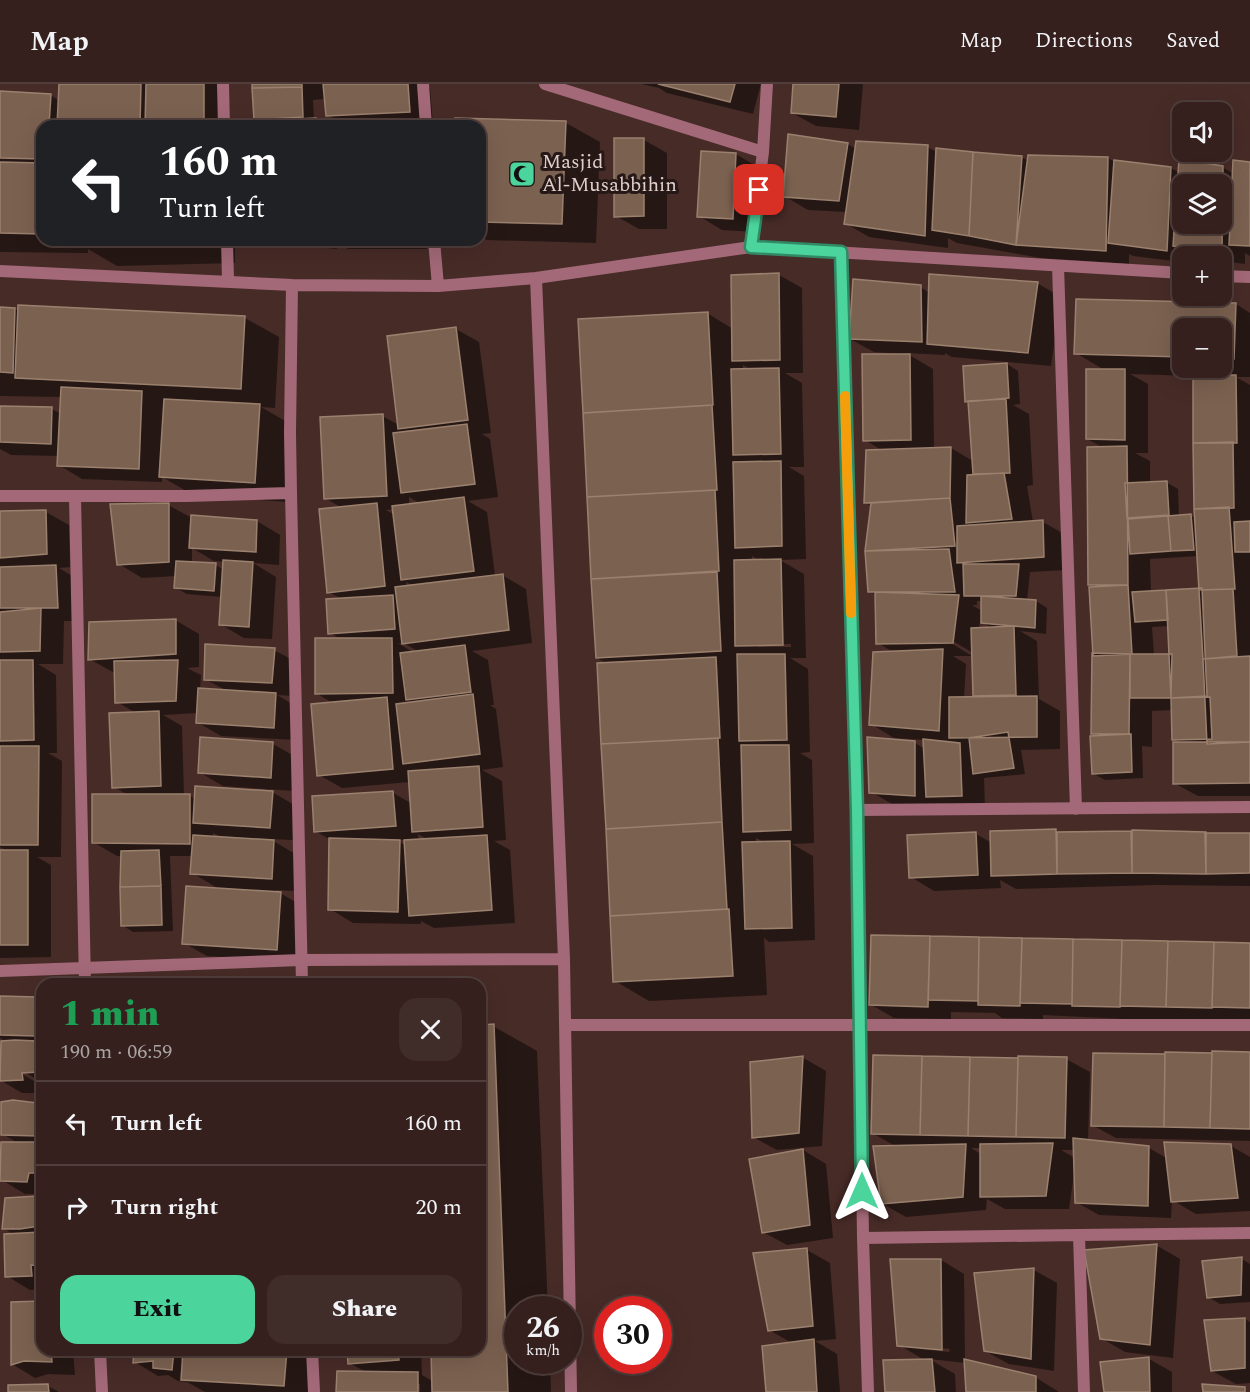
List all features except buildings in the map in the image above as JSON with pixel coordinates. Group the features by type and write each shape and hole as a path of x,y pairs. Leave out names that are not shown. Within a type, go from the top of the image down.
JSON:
{"street":[{"path":"223,84 224,120"},
{"path":"423,84 426,120"},
{"path":"545,84 764,152"},
{"path":"751,247 764,152 767,84"},
{"path":"227,246 228,280"},
{"path":"435,246 438,286"},
{"path":"0,271 228,280 292,285 438,286 536,278 751,247 1172,272"},
{"path":"841,252 857,810 863,1238 868,1392"},
{"path":"1058,266 1076,809"},
{"path":"1232,277 1250,278"},
{"path":"536,278 564,959 571,1392"},
{"path":"292,285 290,422 302,978"},
{"path":"0,496 291,493"},
{"path":"75,497 85,978"},
{"path":"857,810 1250,807"},
{"path":"0,971 301,960 564,959"},
{"path":"566,1025 1250,1024"},
{"path":"863,1238 1250,1233"},
{"path":"1079,1235 1084,1392"},
{"path":"100,1356 102,1392"},
{"path":"312,1356 314,1392"}],"slow traffic":[{"path":"845,396 851,613"}],"place":[{"name":"Masjid Al-Musabbihin","path":"522,174"}],"route":[{"path":"759,190 751,247 841,252 857,810 862,1191"}]}
